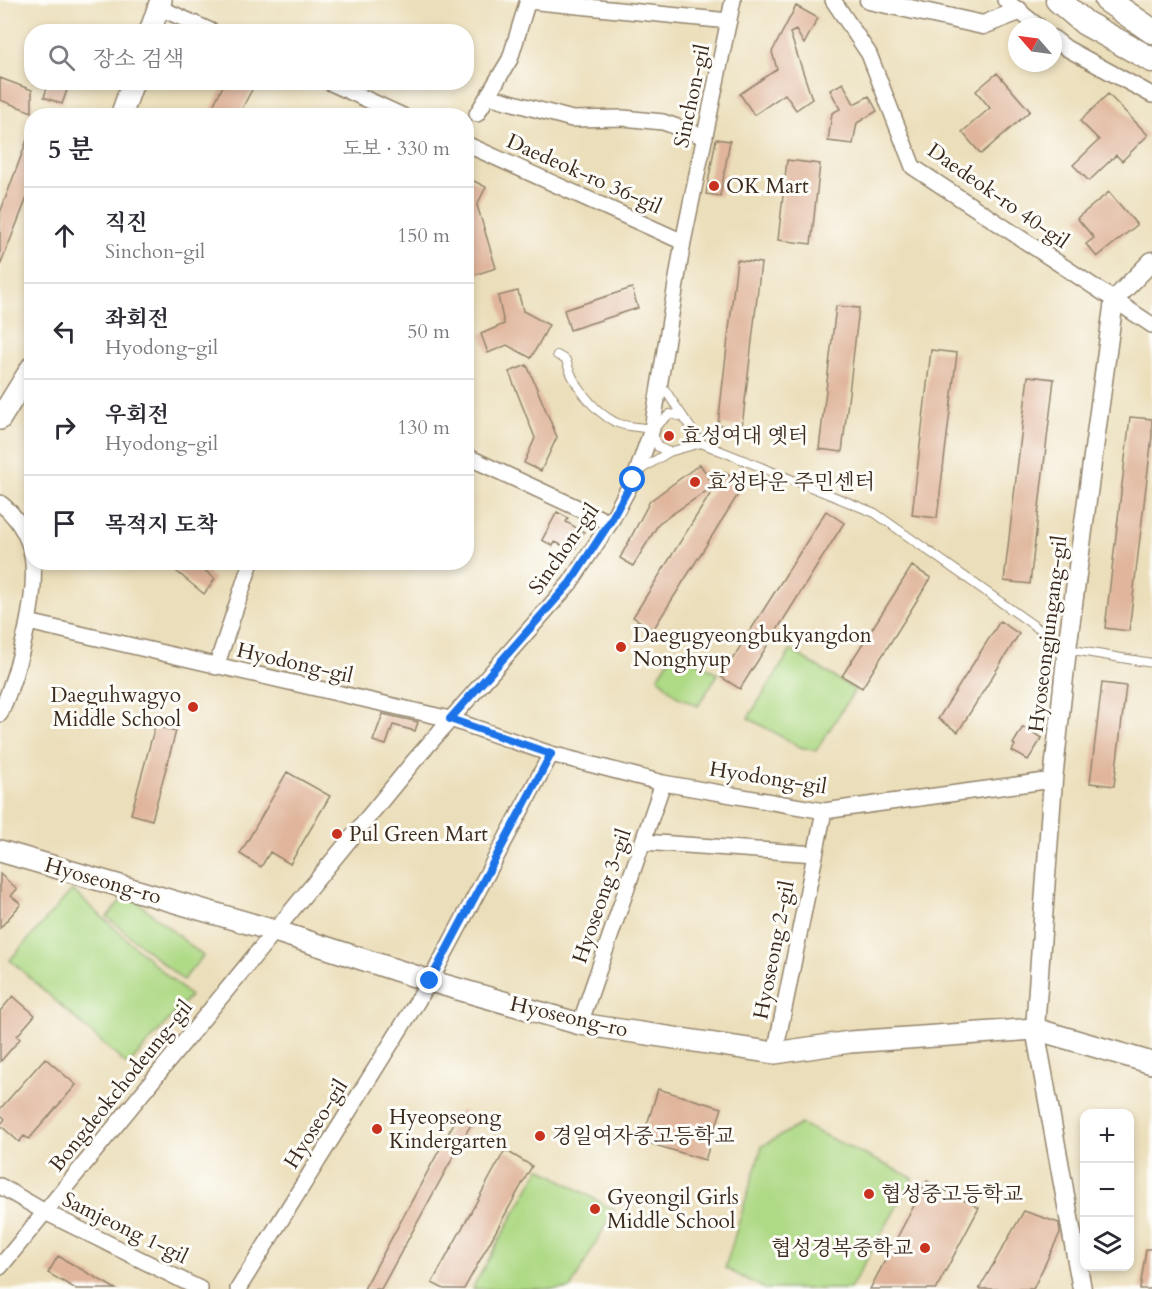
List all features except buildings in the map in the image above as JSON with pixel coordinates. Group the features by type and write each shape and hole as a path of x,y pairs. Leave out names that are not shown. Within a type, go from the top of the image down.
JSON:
{"highway":[{"path":"1050,0 1085,23 1152,60"},
{"path":"1058,0 1085,23"},
{"path":"1076,0 1152,43"},
{"path":"1107,0 1152,32"},
{"path":"1115,0 1152,17"}],"main road":[{"path":"153,24 160,4"},
{"path":"124,108 130,90"},
{"path":"0,419 24,380"},
{"name":"Hyoseong-ro","path":"0,851 275,931 430,981 580,1024 775,1053 850,1042 1035,1029 1152,1063"}],"street":[{"name":"Sinchon-gil","path":"275,931 450,719 570,583 610,522 637,472 652,429 683,242 733,0"},
{"name":"Daedeok-ro 40-gil","path":"832,0 869,54 913,167 1152,325"},
{"path":"869,0 983,25 1012,6 1027,18"},
{"path":"477,114 510,59 528,1 729,21"},
{"path":"160,4 198,24"},
{"path":"1062,45 1152,95"},
{"path":"346,90 386,108"},
{"path":"488,96 572,119 623,118 663,122 705,137"},
{"name":"Daedeok-ro 36-gil","path":"474,148 683,242"},
{"path":"1114,300 1152,261"},
{"name":"Hyoseongjungang-gil","path":"1082,1289 1035,1029 1053,780 1067,650 1114,300"},
{"path":"474,460 610,522"},
{"path":"0,503 13,513 24,534"},
{"path":"0,714 28,622 33,592 32,570"},
{"path":"216,667 248,570"},
{"name":"Hyodong-gil","path":"28,622 450,719 551,754 663,783 824,811 1053,780"},
{"path":"430,981 551,754"},
{"name":"Hyoseong 3-gil","path":"580,1024 663,783"},
{"name":"Hyoseong 2-gil","path":"775,1053 824,811"},
{"name":"Hyoseong 2-gil","path":"643,842 815,854"},
{"name":"Bongdeokchodeung-gil","path":"0,1267 275,931"},
{"name":"Hyoseo-gil","path":"238,1289 430,981"},
{"name":"Samjeong 1-gil","path":"0,1186 45,1212 200,1289"}],"lane":[{"path":"557,355 566,360 570,377 591,402 615,423 652,429 670,414 683,417"},
{"path":"660,384 701,443 875,513 1067,650 1152,663"},
{"path":"652,429 658,447 669,452"},
{"path":"637,472 669,452 701,443"}],"green space":[{"path":"676,649 718,674 698,706 676,696 658,677"},
{"path":"791,650 855,690 816,751 800,747 748,718"},
{"path":"72,890 190,996 128,1066 10,960"},
{"path":"127,893 203,956 183,980 107,917"},
{"path":"801,1124 913,1178 850,1289 765,1289 725,1268 762,1146"},
{"path":"540,1168 614,1210 570,1289 472,1289"}],"place":[{"name":"OK Mart","path":"714,186"},
{"name":"효성여대 옛터","path":"669,436"},
{"name":"효성타운 주민센터","path":"695,482"},
{"name":"Daegugyeongbukyangdon Nonghyup","path":"621,647"},
{"name":"Daeguhwagyo Middle School","path":"193,707"},
{"name":"Pul Green Mart","path":"337,834"},
{"name":"Hyeopseong Kindergarten","path":"377,1129"},
{"name":"경일여자중고등학교","path":"540,1136"},
{"name":"협성중고등학교","path":"869,1194"},
{"name":"Gyeongil Girls Middle School","path":"595,1209"},
{"name":"협성경복중학교","path":"925,1248"}],"route":[{"path":"430,981 551,754 450,719 570,583 601,537 633,480"}]}
